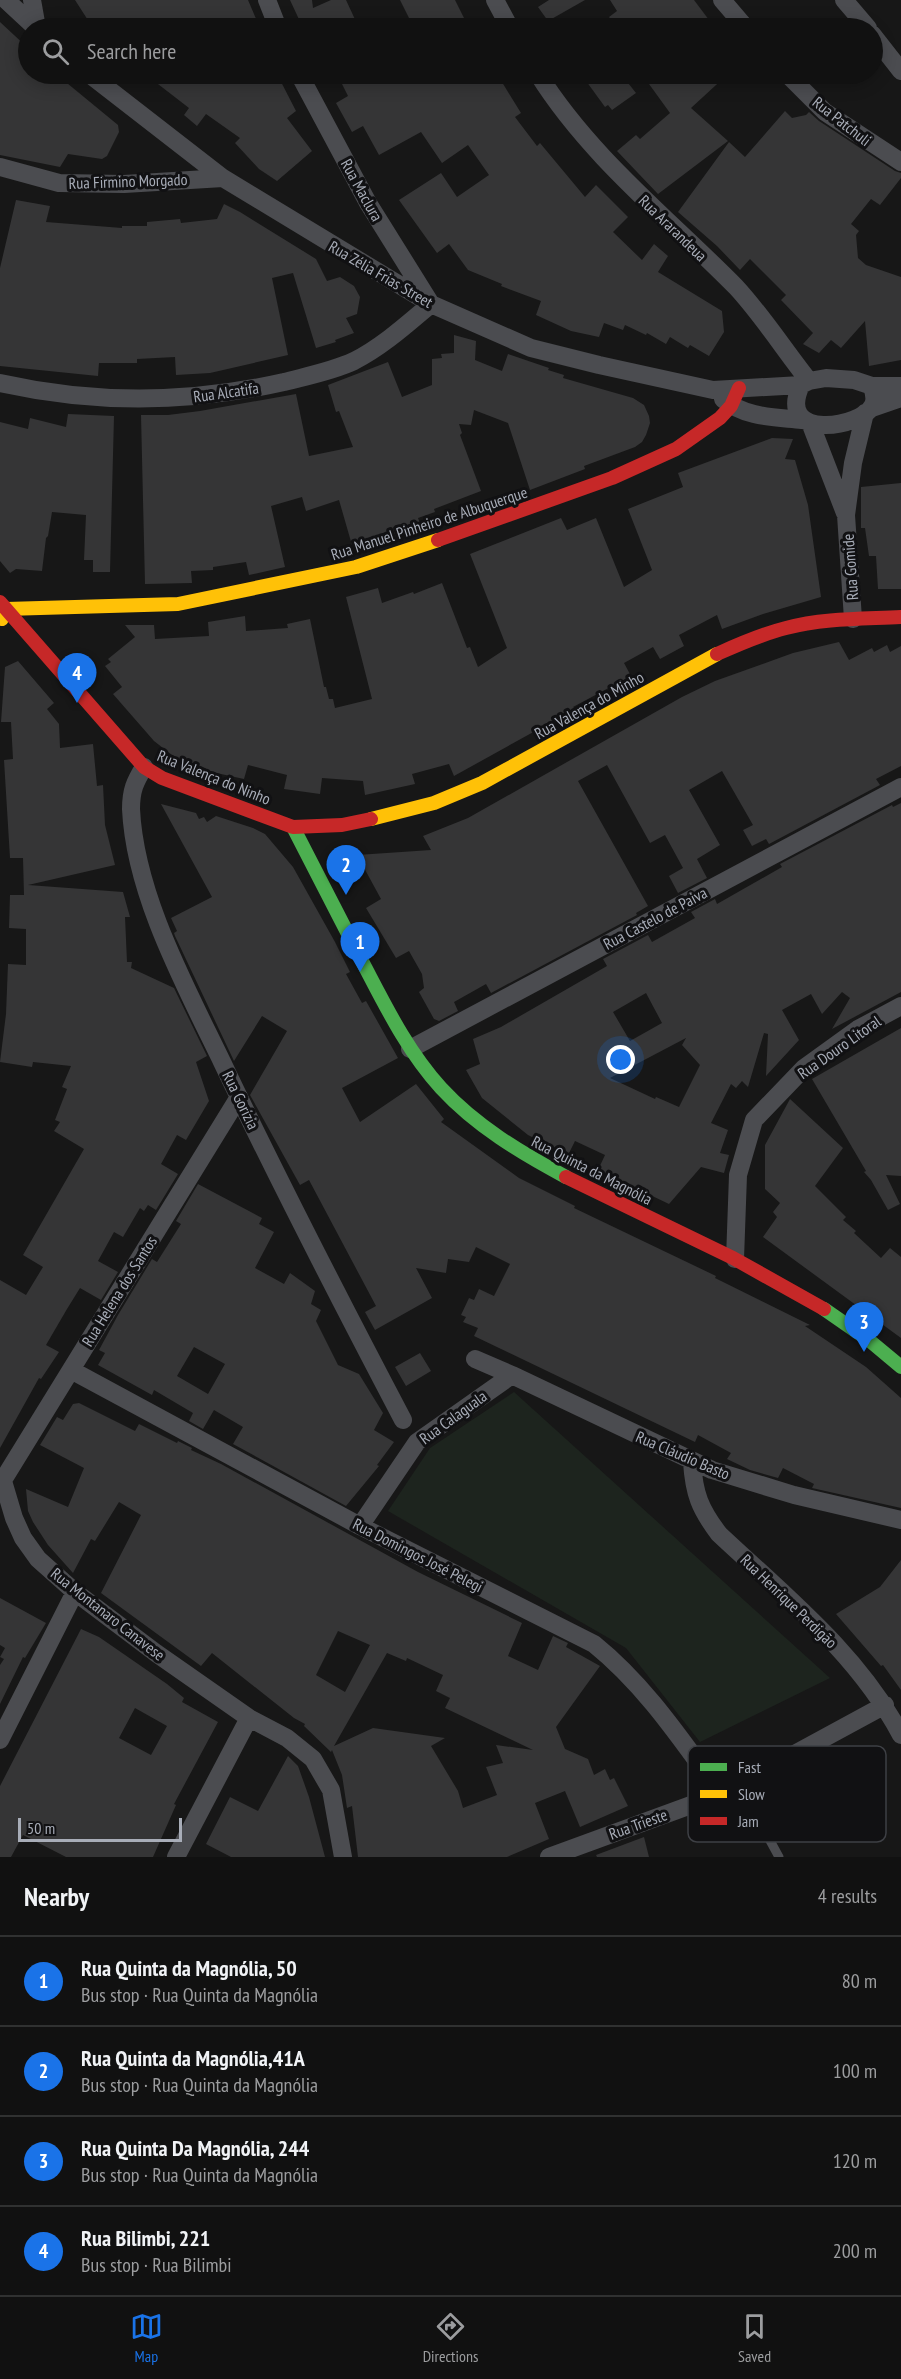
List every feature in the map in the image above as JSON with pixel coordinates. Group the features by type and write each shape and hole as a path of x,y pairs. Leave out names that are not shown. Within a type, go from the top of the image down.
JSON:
{"street":[{"path":"6,0 26,18"},
{"path":"32,0 35,18"},
{"path":"267,0 274,18"},
{"path":"495,0 505,18"},
{"path":"722,0 737,18"},
{"path":"844,0 859,18"},
{"path":"883,47 901,71"},
{"name":"Rua Zélia Frias Street","path":"103,84 223,178 431,304 531,348 713,390 805,383 826,378 845,379 872,387"},
{"name":"Rua Maclura","path":"304,84 368,203 431,304"},
{"name":"Rua Ararandeua","path":"545,84 577,127 614,170 737,289 805,383"},
{"name":"Rua Patchuli","path":"797,84 825,112 901,162"},
{"name":"Rua Firmino Morgado","path":"0,168 58,183 124,184 223,178"},
{"name":"Rua Alcatifa","path":"0,383 88,397 141,399 193,397 244,391 310,376 352,362 387,341 431,304"},
{"name":"Rua Gomide","path":"805,383 796,403 807,422 846,515"},
{"path":"872,387 901,387"},
{"name":"Rua Gomide","path":"853,620 846,515 853,463 868,411 874,401 872,387"},
{"name":"Rua Manuel Pinheiro de Albuquerque","path":"3,605 178,604 356,567 501,519 612,478 676,449 720,418 731,406 739,388"},
{"name":"Rua Zélia Frias Street","path":"713,390 731,406 742,412 758,416 807,422 840,422 868,411"},
{"path":"868,411 901,398"},
{"path":"0,626 3,605"},
{"name":"Rua Valença do Ninho","path":"3,605 144,767 162,778 293,827"},
{"name":"Rua Valença do Minho","path":"293,827 342,825 396,814 434,803 482,783 707,658 746,641 788,628 901,617"},
{"name":"Rua Gorízia","path":"144,767 133,786 131,809 140,862 158,923 309,1240 403,1420"},
{"name":"Rua Castelo de Paiva","path":"410,1049 901,787"},
{"name":"Rua Quinta da Magnólia","path":"293,827 365,968 410,1049 443,1090 507,1143 549,1169 735,1259 829,1310 868,1338 901,1367"},
{"name":"Rua Douro Litoral","path":"735,1259 738,1175 754,1120 804,1068 858,1029 901,1006"},
{"name":"Rua Helena dos Santos","path":"2,1483 239,1097"},
{"name":"Rua Cláudio Basto","path":"476,1359 692,1462 782,1492 901,1520"},
{"name":"Rua Domingos José Pelegi","path":"70,1370 360,1526 594,1644 618,1663 654,1703 688,1749"},
{"name":"Rua Calaguala","path":"360,1526 417,1442 512,1375"},
{"name":"Rua Henrique Perdigão","path":"692,1462 694,1489 703,1513 719,1534 850,1660 885,1705 901,1735"},
{"name":"Rua Montanaro Canavese","path":"2,1483 23,1538 38,1559 75,1592 249,1718 287,1738 313,1760 331,1790 343,1857"},
{"path":"0,1740 75,1592"},
{"name":"Rua Trieste","path":"809,1746 885,1705"},
{"path":"176,1857 249,1718"},
{"name":"Rua Trieste","path":"549,1857 688,1806"}],"lane":[{"path":"771,1842 779,1857"}],"shaded area":[{"path":"514,1392 830,1678 700,1742 626,1648 388,1511 430,1448"}],"building":[{"path":"75,0 248,0 256,18 87,18"},
{"path":"290,0 312,0 313,8 331,0 346,0 354,18 298,18"},
{"path":"400,0 455,0 464,18 409,18"},
{"path":"549,0 585,0 553,18 546,18 538,7"},
{"path":"610,0 694,0 708,18 610,18 617,11"},
{"path":"0,22 18,39 18,84 68,84 118,125 119,132 107,156 102,159 68,154 60,167 0,155"},
{"path":"158,84 282,84 296,111 287,118 312,151 277,181 259,169 235,143 240,138 206,114 197,126 184,115 189,108"},
{"path":"342,84 503,84 521,113 515,117 537,146 540,143 585,197 596,185 628,217 613,232 642,260 654,244 668,256 658,272 722,311 724,332 709,356 690,345 688,348 670,337 666,344 647,333 646,335 625,325 623,330 604,323 599,337 571,331 536,315 541,301 501,286 502,284 468,270 449,244 437,253 399,200 441,173 457,197 489,175 468,145 442,163 421,132 379,155 363,126 352,132 336,103 348,96"},
{"path":"588,84 629,84 636,93 612,110 608,105 605,107"},
{"path":"649,84 717,84 691,108 728,141 658,194 617,151 636,135 640,139 670,113"},
{"path":"785,111 792,118 806,115 809,112 819,121 901,173 901,178 880,205 871,199 851,224 859,231 856,235 858,258 866,265 901,277 901,360 869,366 865,321 841,348 831,340 819,353 803,344 813,333 781,300 786,295 750,259 740,270 717,246 678,212 729,142 745,157"},
{"path":"16,200 50,206 46,222 122,228 122,226 147,226 147,222 180,219 181,223 217,219 224,204 316,259 327,281 340,277 354,286 360,297 357,314 346,318 354,333 316,348 293,273 272,278 288,355 210,373 176,375 175,357 137,359 137,363 99,363 98,376 0,366 0,268"},
{"path":"454,335 476,341 475,360 502,371 508,354 549,368 548,370 564,375 563,378 633,398 644,405 649,416 650,423 646,435 635,447 530,490 508,423 474,410 471,425 459,424 462,433 460,435 481,491 434,509 435,512 418,518 422,529 354,552 339,500 306,511 302,497 271,506 285,567 249,575 246,562 213,567 213,570 191,571 192,583 145,584 141,415 168,415 200,411 296,394 309,456 353,447 339,411 336,412 328,385 388,362 402,397 432,385 432,359 442,358 441,354 454,353"},
{"path":"68,414 114,416 110,572 93,572 93,560 84,560 86,515 52,512 42,571 16,569 10,573 0,561 0,422 28,429 30,418 66,427"},
{"path":"772,438 793,439 785,459 795,460 808,505 821,597 722,629 717,615 679,635 684,646 660,659 653,647 624,663 631,676 454,776 449,764 412,774 415,784 365,795 363,781 322,778 320,794 284,789 287,775 248,765 244,779 198,769 172,755 154,741 113,694 122,687 105,666 111,662 108,659 135,637 125,625 154,625 155,639 209,636 208,622 245,616 246,631 288,628 287,624 310,619 324,687 326,687 329,699 333,699 335,708 372,699 346,597 378,588 382,603 442,583 467,648 470,647 478,667 507,648 470,554 561,518 567,530 596,518 624,587 652,570 628,509 683,487 678,473"},
{"path":"901,483 901,589 878,589 876,556 869,556 865,528 861,528 861,487"},
{"path":"839,642 849,660 872,648 874,652 887,645 890,652 901,646 901,766 876,779 880,785 769,844 766,839 752,846 743,830 753,825 722,771 689,790 720,845 697,859 707,878 678,893 669,876 683,868 665,835 650,843 607,765 578,781 648,906 636,913 637,915 491,993 486,984 454,1002 458,1011 439,1021 434,1019 419,992 424,988 422,974 409,951 396,958 366,908 381,899 357,855 431,850 423,836 468,818 682,697 715,681 793,653"},
{"path":"18,661 54,703 47,709 59,724 60,748 93,744 97,786 103,785 105,825 115,865 28,885 123,892 130,917 125,917 127,962 132,962 131,968 174,988 207,1056 196,1062 209,1101 186,1140 177,1135 161,1164 178,1174 156,1210 148,1205 144,1211 140,1208 123,1237 114,1232 98,1261 118,1272 101,1300 80,1288 67,1309 46,1345 59,1352 41,1379 39,1378 0,1448 0,1280 26,1295 43,1267 23,1255 84,1149 54,1131 60,1122 55,1120 67,1089 62,1087 71,1066 33,1062 32,1067 0,1062 6,1014 8,964 26,965 26,929 9,928 10,895 24,895 23,858 10,858 4,760 13,759 11,722 1,722 5,667"},
{"path":"901,803 901,992 832,1029 850,998 842,992 822,1014 811,994 782,1010 799,1040 766,1076 768,1034 764,1033 748,1087 742,1081 736,1088 731,1084 711,1123 728,1130 720,1153 729,1155 724,1173 701,1167 669,1204 598,1170 605,1155 575,1141 568,1155 528,1135 482,1098 466,1070 480,1064 473,1039 501,1027 607,966 603,959 648,935 652,942 695,918 691,912 715,899 717,904 782,867 780,864 892,805 893,807","holes":["646,993 662,1023 630,1041 613,1012","686,1038 682,1045 700,1065 679,1107 656,1097 655,1099 610,1078"]},
{"path":"161,804 196,813 199,819 204,817 207,822 216,816 253,828 265,834 293,867 350,972 346,974 362,1003 366,1001 398,1058 342,1088 360,1122 416,1084 444,1119 441,1122 519,1178 575,1206 574,1208 716,1276 715,1278 810,1325 805,1326 866,1367 901,1398 901,1508 812,1488 814,1484 783,1468 778,1478 750,1470 727,1459 731,1453 698,1435 695,1442 474,1336 478,1328 463,1322 466,1317 461,1315 469,1298 474,1300 479,1289 494,1296 510,1264 476,1247 469,1262 448,1259 446,1273 416,1268 432,1298 375,1330 365,1312 376,1306 309,1180 300,1185 250,1095 287,1031 262,1016 234,1061 175,936 174,933 177,931 171,918 212,897"},
{"path":"901,1028 901,1176 886,1175 900,1204 888,1210 812,1079"},
{"path":"790,1099 843,1148 815,1186 846,1217 843,1220 856,1231 854,1233 881,1258 890,1248 901,1257 901,1338 763,1237 777,1217 773,1212 780,1203 765,1189 765,1145"},
{"path":"198,1184 262,1218 259,1224 274,1232 255,1268 284,1284 290,1273 315,1291 311,1304 321,1310 316,1321 338,1365 359,1374 383,1413 374,1430 394,1442 377,1465 379,1466 346,1506 233,1444 243,1427 214,1410 203,1429 189,1421 193,1413 154,1390 152,1395 98,1365 105,1353 99,1350 152,1259 157,1262 181,1224 176,1221","holes":["194,1347 225,1364 208,1394 177,1376"]},
{"path":"420,1353 431,1371 406,1386 395,1367"},
{"path":"79,1403 135,1431 139,1424 177,1443 178,1441 418,1572 522,1623 508,1656 538,1670 553,1636 568,1643 566,1647 600,1666 556,1727 565,1749 588,1759 594,1775 605,1769 610,1780 614,1778 628,1806 580,1827 565,1791 535,1803 549,1839 507,1857 358,1857 352,1806 347,1808 342,1775 332,1750 331,1752 304,1726 305,1724 294,1718 212,1653 201,1666 101,1593 141,1515 119,1502 95,1541 91,1539 73,1573 48,1545 33,1522 28,1511 26,1489 68,1507 84,1468 40,1445 57,1417 63,1420 73,1404","holes":["338,1631 370,1645 345,1692 316,1675","387,1653 406,1661 407,1658 443,1675 436,1691 450,1698 445,1708 533,1750 496,1745 503,1763 486,1767 497,1795 463,1808 458,1791 431,1746 445,1738 373,1728 334,1746"]},
{"path":"901,1560 901,1690 883,1665 881,1666 836,1614 880,1587"},
{"path":"0,1598 46,1623 25,1658 23,1657 0,1704 0,1665 4,1659 0,1657 5,1648 0,1645"},
{"path":"81,1629 99,1637 167,1684 184,1698 182,1702 218,1722 174,1804 176,1805 153,1857 66,1857 23,1835 11,1857 0,1857 0,1786","holes":["135,1708 167,1726 151,1755 119,1738"]},
{"path":"288,1756 298,1766 325,1857 231,1857 206,1844 230,1797 258,1811"},
{"path":"644,1837 649,1857 597,1857 596,1855"}],"traffic: fast":[{"path":"293,827 389,1013 418,1060 441,1088 484,1127 566,1177"},
{"path":"824,1309 870,1341 901,1367"}],"traffic: slow":[{"path":"2,619 6,609 178,604 356,567 438,540"},
{"path":"371,819 434,803 482,783 717,654"}],"traffic: jam":[{"path":"438,540 612,478 676,449 720,418 731,406 739,388"},
{"path":"0,602 144,767 162,778 293,827 342,825 371,819"},
{"path":"717,654 777,630 814,622 901,617"},
{"path":"566,1177 733,1258 824,1309"}],"place":[{"name":"Rua Bilimbi, 221","path":"77,703"},
{"name":"Rua Quinta da Magnólia,41A","path":"346,895"},
{"name":"Rua Quinta da Magnólia, 50","path":"360,972"},
{"name":"Rua Quinta Da Magnólia, 244","path":"864,1352"}]}
